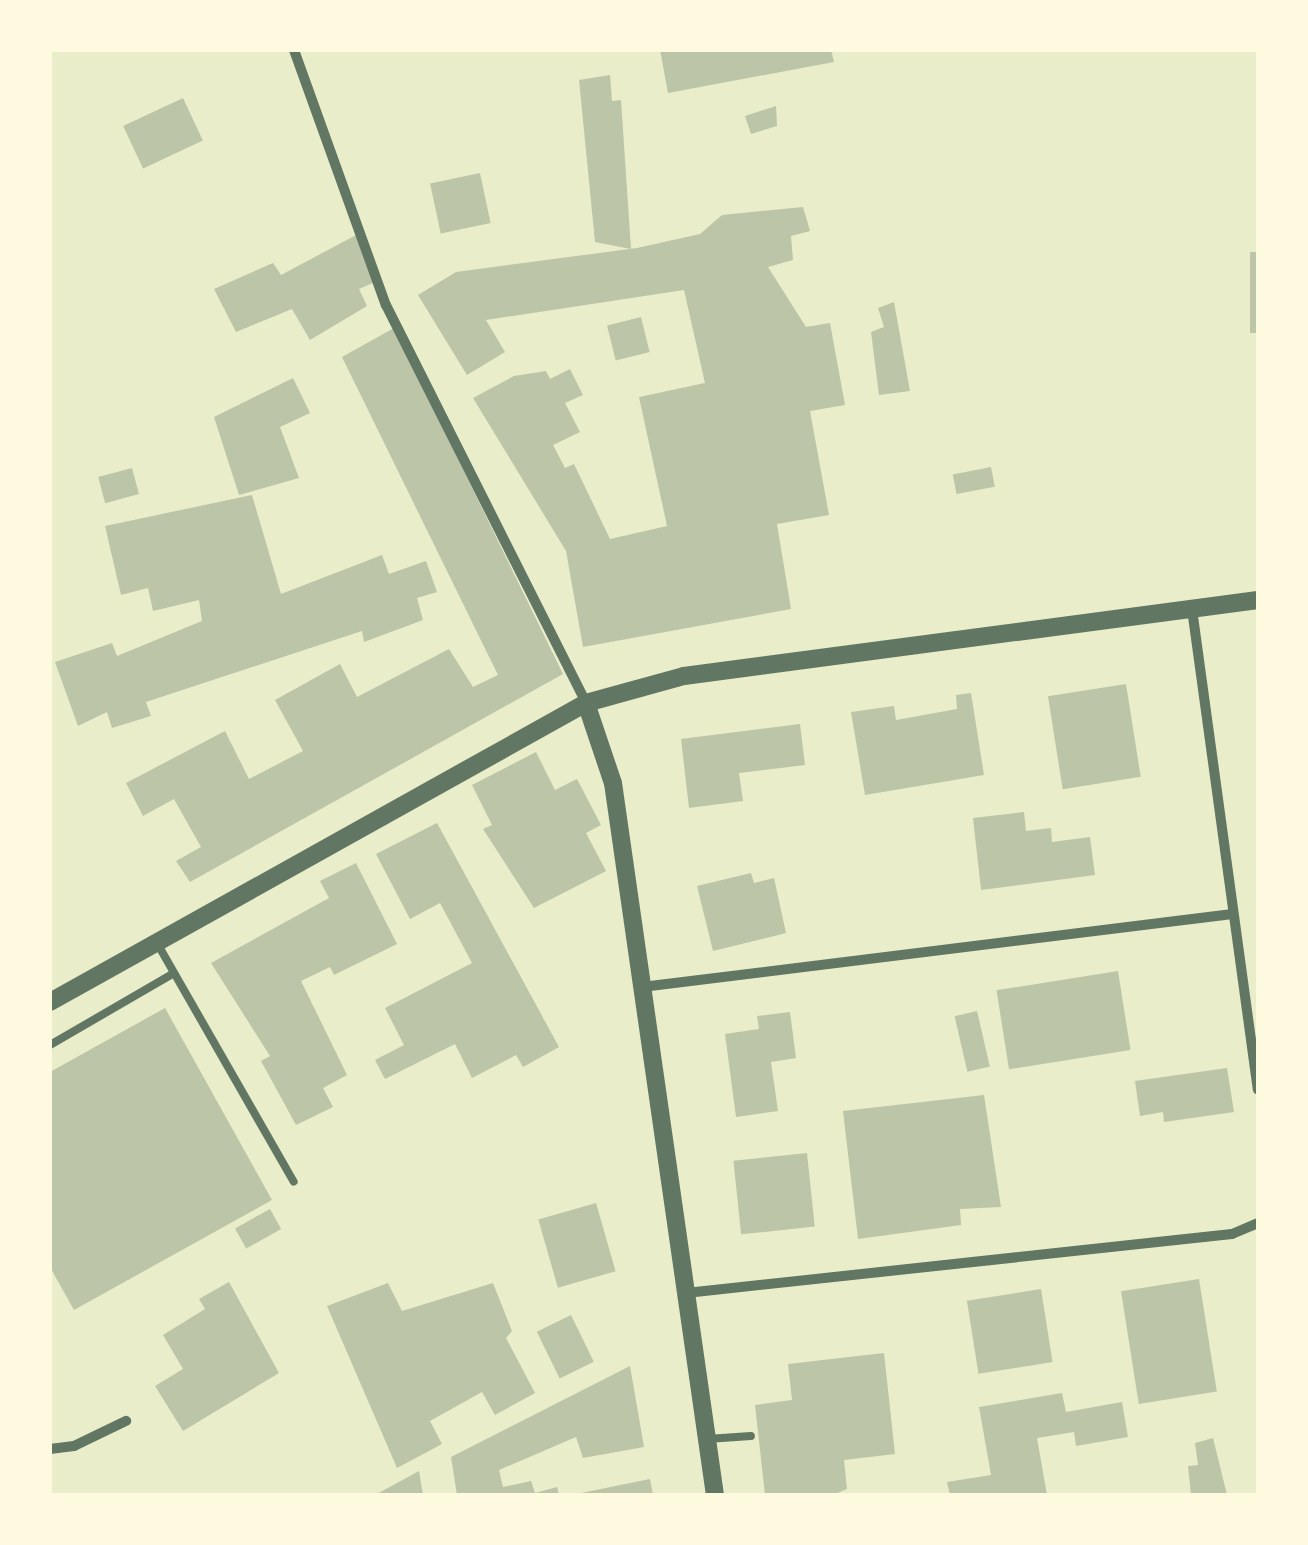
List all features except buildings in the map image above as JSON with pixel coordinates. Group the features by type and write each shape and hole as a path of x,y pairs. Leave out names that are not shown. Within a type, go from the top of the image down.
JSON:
{"street":[{"path":"294,50 386,305 586,702 612,782 716,1495"},
{"path":"50,1002 586,702 684,676 1258,600"},
{"path":"1192,608 1258,1090"},
{"path":"642,986 1234,914"},
{"path":"686,1294 1232,1234 1258,1223"},
{"path":"50,1448 74,1446 126,1421"}],"lane":[{"path":"157,942 294,1182"},
{"path":"50,1044 174,973"},
{"path":"708,1439 751,1436"}]}
